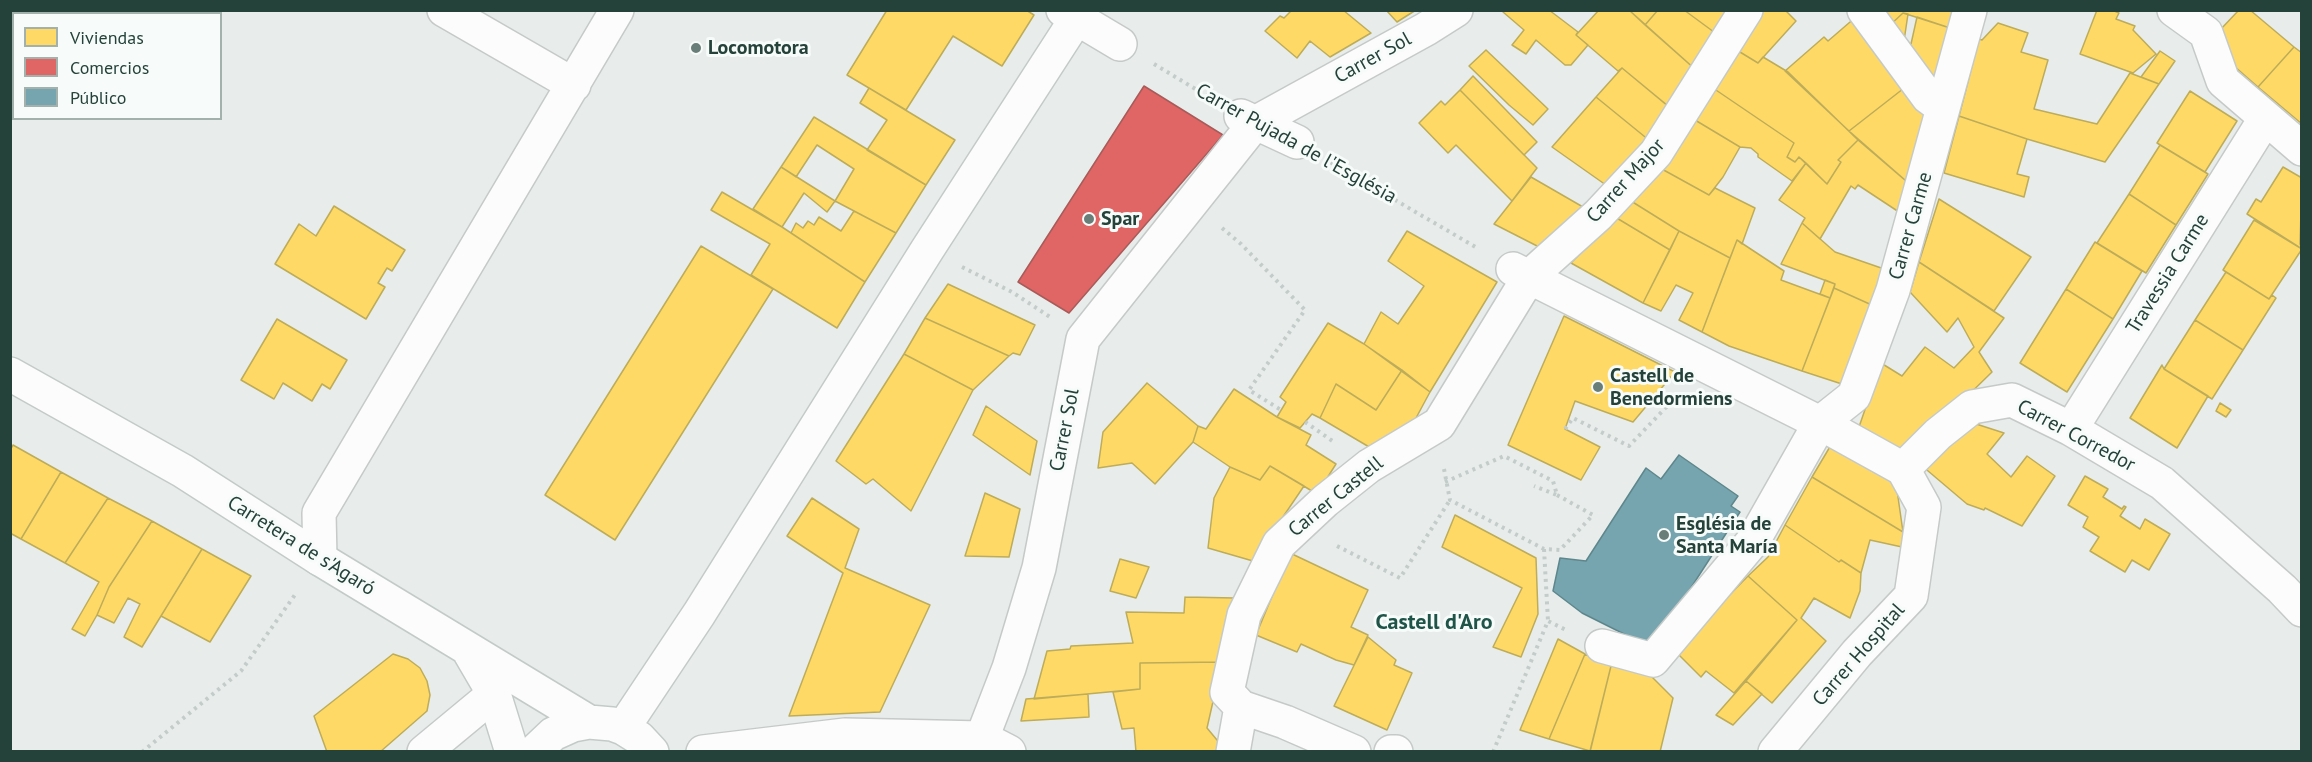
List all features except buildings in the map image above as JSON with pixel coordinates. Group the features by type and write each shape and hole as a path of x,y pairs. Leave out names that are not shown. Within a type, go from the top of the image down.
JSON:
{"street":[{"path":"444,10 574,85"},
{"path":"320,559 319,513 574,85 616,10"},
{"name":"Carrer Sol","path":"703,752 845,735 996,745 1009,669 1039,568 1083,339 1248,119 1426,29 1455,10"},
{"name":"Carrer Major","path":"1521,273 1598,215 1656,153 1746,10"},
{"path":"1864,10 1928,97 1943,108"},
{"name":"Carrer Carme","path":"1820,423 1854,396 1893,290 1970,10"},
{"path":"2174,10 2206,33 2223,81 2301,150"},
{"path":"623,728 699,614 1073,13 1120,44"},
{"name":"Carrer Pujada de l'Església","path":"1248,119 1297,142"},
{"name":"Travessia Carme","path":"2071,429 2265,119"},
{"path":"1521,273 1820,423 1903,469"},
{"name":"Carrer Castell","path":"1241,707 1227,692 1244,615 1279,544 1325,501 1369,466 1440,424 1521,273"},
{"name":"Carretera de s'Agaró","path":"10,374 183,471 320,559 589,722"},
{"name":"Carrer Corredor","path":"1903,469 1938,434 1972,407 2012,400 2071,429 2162,483 2282,589 2301,610"},
{"path":"1602,646 1653,660 1753,542 1820,423"},
{"name":"Carrer Hospital","path":"1775,752 1857,653 1911,596 1924,507 1903,469"},
{"path":"467,649 494,694 512,752"},
{"path":"424,752 494,694"},
{"path":"1233,752 1241,707 1285,722 1354,752"},
{"path":"534,752 553,734 573,725 589,722 612,724 623,728 639,738 652,752"},
{"path":"1391,752 1396,752"}],"path":[{"name":"Carrer Pujada de l'Església","path":"1120,44 1248,119"},
{"name":"Carrer Pujada de l'Església","path":"1297,142 1521,273"},
{"path":"1240,244 1305,310 1249,390 1281,410"},
{"path":"927,250 1012,292 1054,320"},
{"path":"1565,429 1573,418 1629,446 1706,366"},
{"path":"1534,486 1557,495 1593,515 1560,550 1545,549 1450,500 1445,482 1504,456 1553,481 1557,495"},
{"path":"1333,544 1400,578 1450,500"},
{"path":"1493,752 1548,621 1545,549"},
{"path":"142,752 240,671 320,559"},
{"path":"1548,621 1602,646"}],"place":[{"name":"Locomotora","path":"696,48"},
{"name":"Spar","path":"1089,219"},
{"name":"Castell de Benedormiens","path":"1598,387"},
{"name":"Església de Santa María","path":"1664,535"}],"district":[{"name":"Castell d'Aro","path":"1434,623"}]}
